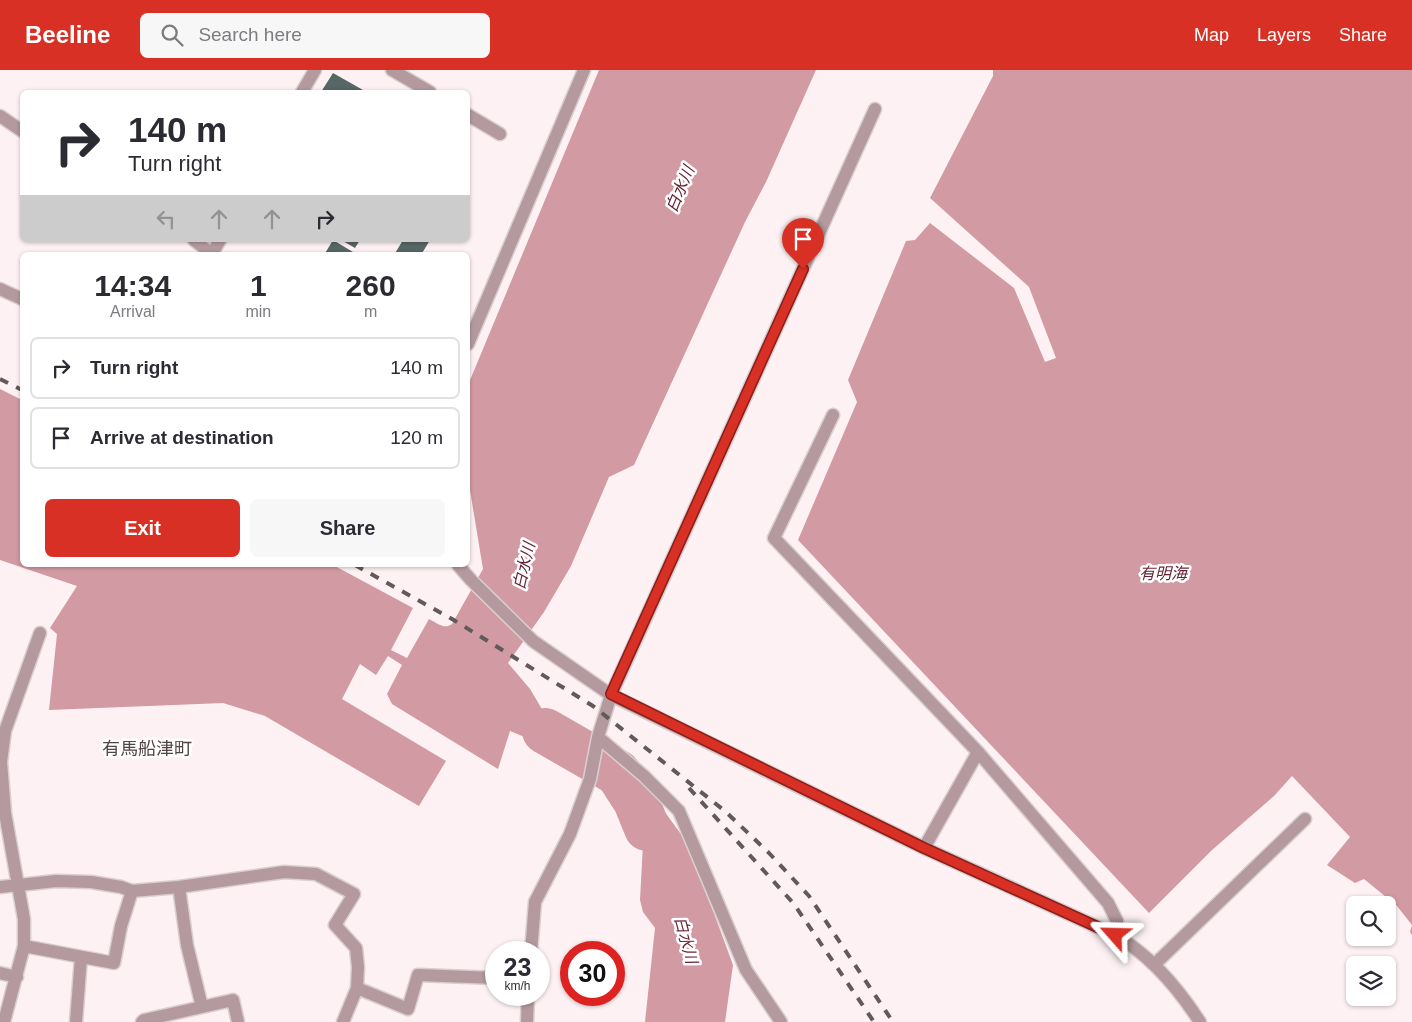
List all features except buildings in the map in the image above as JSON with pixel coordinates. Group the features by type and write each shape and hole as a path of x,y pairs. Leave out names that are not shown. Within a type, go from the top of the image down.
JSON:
{"street":[{"path":"303,90 315,70"},
{"path":"392,70 427,90"},
{"path":"470,339 584,70"},
{"path":"532,941 535,902 570,834 590,779 598,740 611,694 875,109"},
{"path":"0,116 20,130"},
{"path":"470,116 500,134"},
{"path":"197,242 210,252"},
{"path":"0,289 20,297"},
{"path":"833,415 774,538 978,752 1108,903 1116,921 1115,935"},
{"path":"460,567 533,641 611,694 924,848 1115,935 1133,946 1154,964 1200,1022"},
{"path":"4,1022 24,946 24,919 19,886 4,830 1,762 2,730 40,633"},
{"path":"598,740 644,776 679,811 746,970 781,1022"},
{"path":"924,848 978,752"},
{"path":"1154,964 1305,819"},
{"path":"0,887 56,881 91,882 121,887 132,891 179,888 284,872 316,874 354,894 335,925 356,948 358,967 356,988 344,1022"},
{"path":"179,888 187,945 202,1007"},
{"path":"24,946 114,963 132,891"},
{"path":"76,1022 81,957"},
{"path":"0,973 17,977"},
{"path":"356,988 408,1009 418,976 485,978"},
{"path":"142,1022 233,1000 238,1022"},
{"path":"527,1022 528,1006"}],"water":[{"path":"599,70 816,70 634,465 609,477 571,566 544,612 508,663 530,689 555,731 589,745 586,762 510,731 498,769 392,704 387,694 402,665 388,656 376,675 360,664 342,699 446,761 419,806 265,716 223,703 49,710 57,634 50,628 77,586 21,567 337,567 413,608 391,650 407,658 429,619 443,626 452,624 483,569 470,490 470,380"},
{"name":"有明海","path":"993,70 1412,70 1412,925 1396,905 1396,896 1385,896 1364,879 1355,883 1327,865 1350,837 1292,776 1274,796 1212,850 1149,913 798,540 857,402 848,380 906,241 915,240 930,223 1014,288 1045,362 1056,358 1029,287 930,198 993,76"},
{"path":"0,389 20,399 20,567 0,560"},
{"path":"624,770 659,804 683,837 715,916 733,965 725,1022 645,1022 655,928 643,912 640,900 643,844 634,817 613,776"}],"waterway":[{"name":"白水川","path":"545,731 618,773 636,801 647,828"}],"railway":[{"path":"0,379 20,389"},
{"path":"359,567 452,619 593,706 726,812 769,853 809,896 893,1022"},
{"path":"689,788 794,904 874,1022"}],"district":[{"name":"有馬船津町","path":"147,749"}],"route":[{"path":"803,269 611,694 924,848 1115,935"}]}
